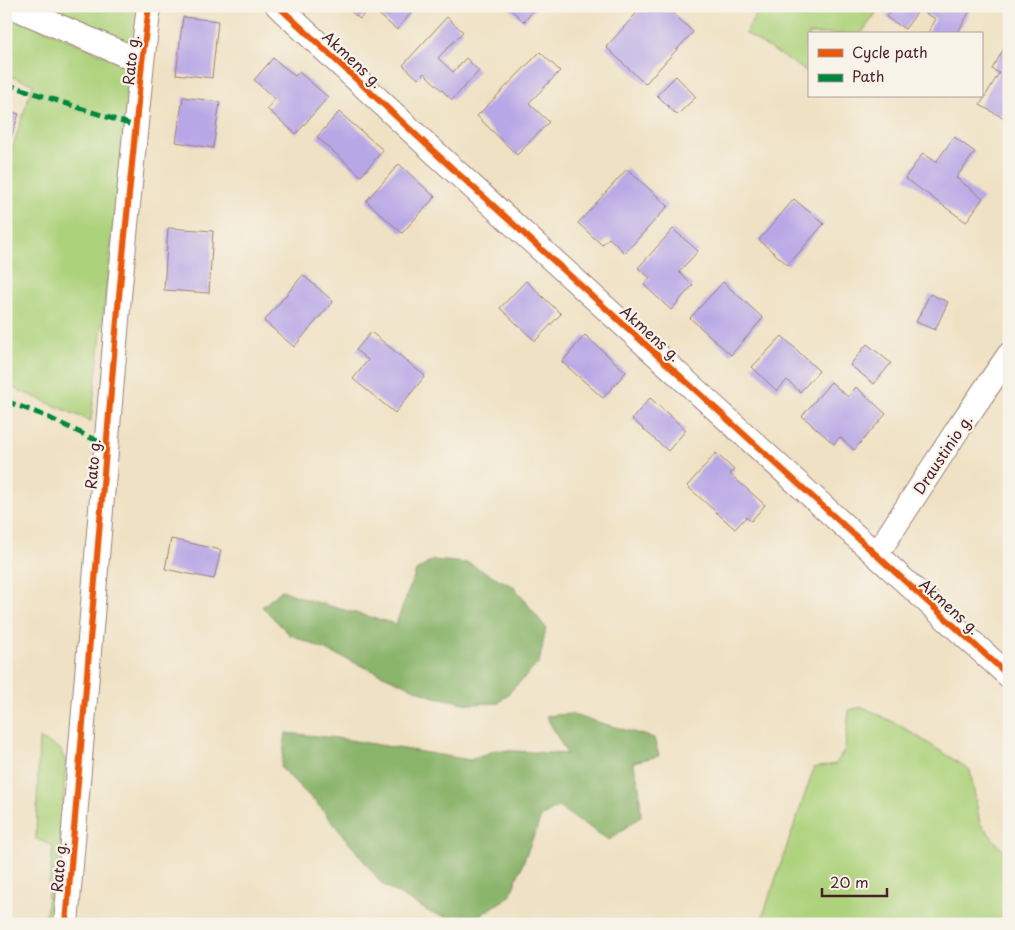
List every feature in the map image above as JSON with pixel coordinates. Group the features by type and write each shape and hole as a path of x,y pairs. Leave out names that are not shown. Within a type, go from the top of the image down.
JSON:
{"street":[{"path":"11,6 142,62"},
{"name":"Rato g.","path":"66,924 118,296 149,6"},
{"name":"Akmens g.","path":"278,6 437,154 1009,676"},
{"name":"Draustinio g.","path":"876,554 1009,355"}],"green space":[{"path":"30,6 139,6 134,43 127,44"},
{"path":"761,6 881,6 862,32 808,32 808,72 745,33"},
{"path":"6,12 123,64 131,77 91,421 6,385 6,167 33,84 6,75"},
{"path":"433,560 468,563 514,587 546,628 539,663 499,703 469,704 431,696 289,634 262,607 282,590 308,600 396,624 416,571"},
{"path":"863,707 901,726 970,770 980,823 1009,856 1009,924 760,924 814,768 836,764 845,749 849,710"},
{"path":"569,714 654,738 659,756 633,762 639,785 641,816 609,840 558,807 541,817 510,896 469,923 431,913 383,885 321,808 281,768 286,733 337,738 470,760 496,750 567,754 546,716"},
{"path":"39,738 60,749 66,762 54,924 45,924 53,846 36,839"}],"building":[{"path":"344,6 417,6 397,30 370,7 360,19"},
{"path":"507,6 537,6 524,22"},
{"path":"643,6 666,6 693,32 645,84 606,47"},
{"path":"894,6 972,7 958,32 928,32 936,19 919,10 905,29 886,17"},
{"path":"183,17 218,21 212,78 176,74"},
{"path":"447,17 463,32 438,58 453,72 466,58 479,71 452,100 424,73 418,79 403,65"},
{"path":"1009,40 1009,121 980,105 999,73 992,69"},
{"path":"540,52 560,71 529,103 549,122 517,155 477,116"},
{"path":"273,58 295,76 299,72 328,97 296,134 267,109 275,99 254,80"},
{"path":"676,76 696,97 677,115 657,95"},
{"path":"183,97 220,102 213,148 176,142"},
{"path":"6,110 19,114 7,149 6,149"},
{"path":"339,112 383,150 361,176 317,137"},
{"path":"954,137 975,152 956,178 983,198 966,222 905,178 923,153 936,162"},
{"path":"399,164 435,197 402,233 366,201"},
{"path":"627,169 668,206 625,253 609,238 602,245 578,223"},
{"path":"794,199 824,224 788,265 759,240"},
{"path":"168,228 213,231 209,293 164,290"},
{"path":"673,229 698,251 679,272 693,285 671,310 644,285 650,278 638,268"},
{"path":"303,275 333,301 294,347 264,321"},
{"path":"526,281 561,314 535,341 500,308"},
{"path":"723,282 763,318 731,355 690,318"},
{"path":"930,294 948,302 935,330 916,322"},
{"path":"371,332 425,376 395,413 353,379 368,360 356,350"},
{"path":"585,335 626,372 603,398 562,362"},
{"path":"782,336 819,371 800,392 787,380 777,391 752,367"},
{"path":"867,344 891,363 874,384 850,365"},
{"path":"831,382 848,397 856,387 886,414 854,450 840,437 834,444 802,416"},
{"path":"650,398 686,430 668,451 632,419"},
{"path":"716,453 734,470 730,474 765,505 751,521 746,517 735,529 687,486"},
{"path":"171,539 221,550 214,579 165,569"}],"marked path":[{"path":"6,84 135,126"},
{"path":"6,401 43,415 106,445"}],"cycle path":[{"path":"66,924 119,296 149,6"},
{"path":"278,6 430,148 1009,676"}]}
